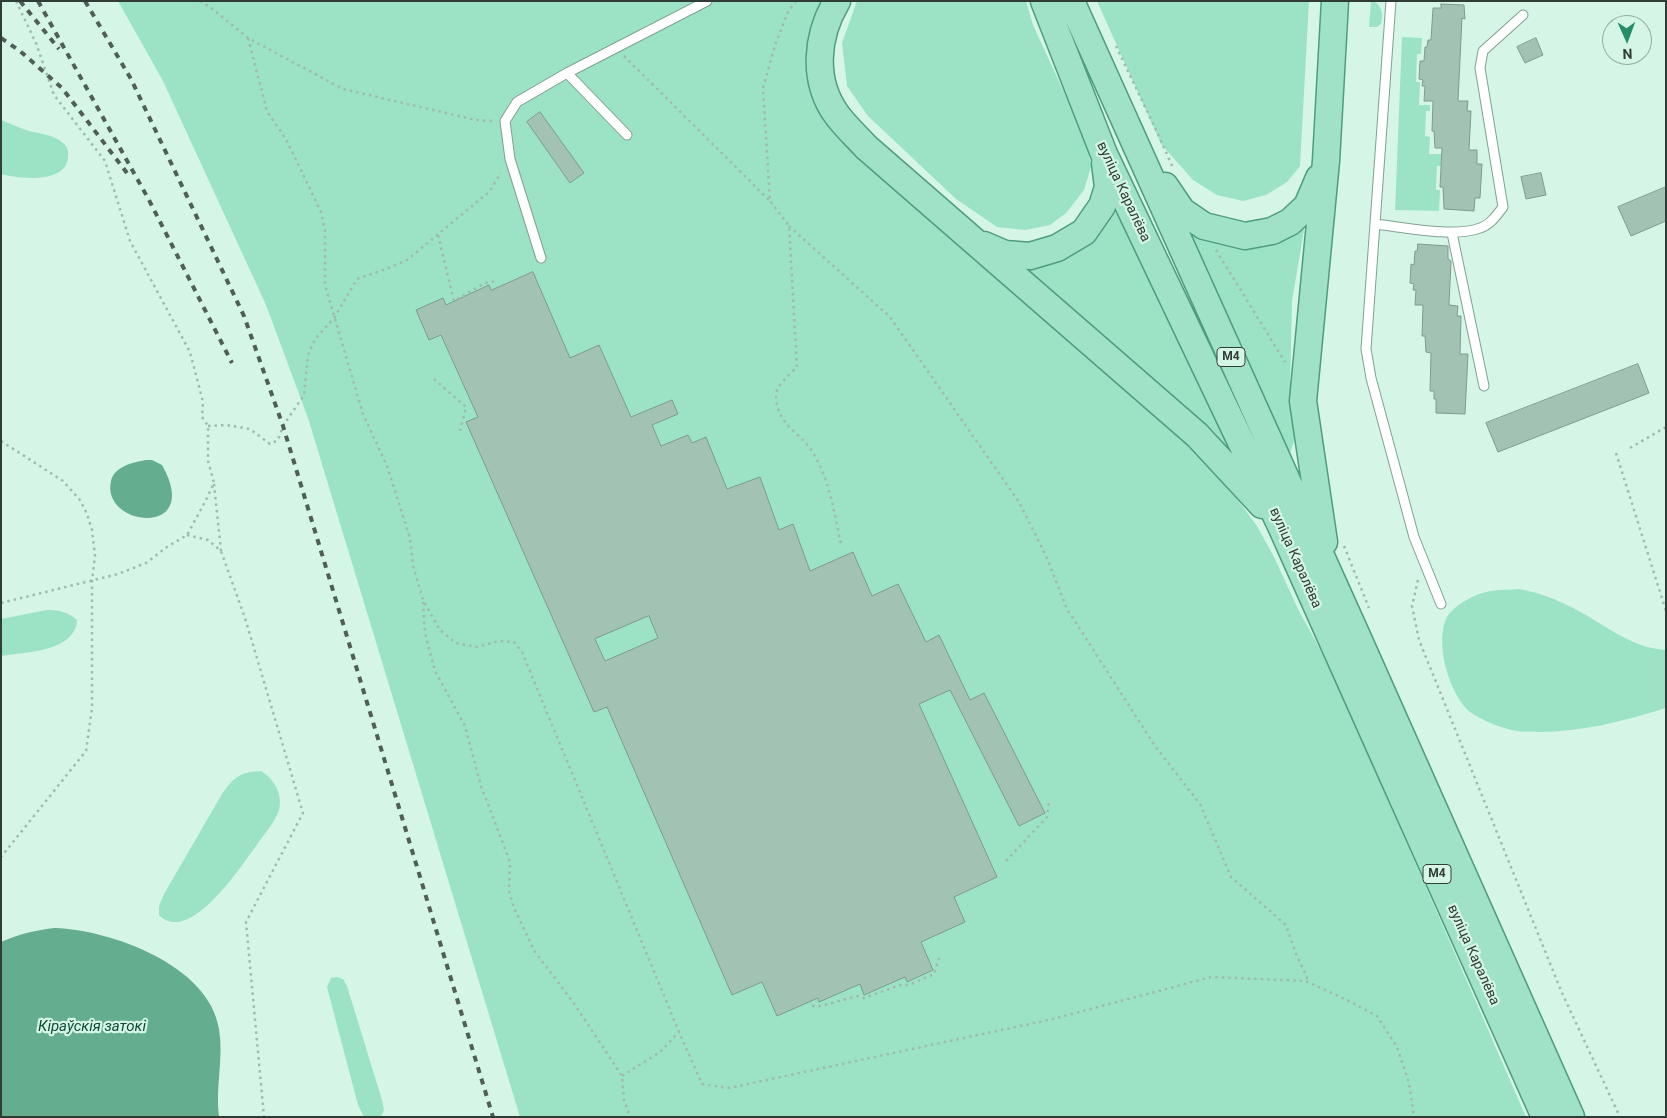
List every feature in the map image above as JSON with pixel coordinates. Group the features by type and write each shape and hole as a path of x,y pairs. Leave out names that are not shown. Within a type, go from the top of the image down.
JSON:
{"main road":[{"path":"837,1 824,29 820,47 820,71 826,94 836,115 866,147 1198,435 1281,526"},
{"name":"вуліца Каралёва","path":"1044,1 1104,154 1281,526 1545,1117"},
{"name":"вуліца Каралёва","path":"1071,1 1570,1117"},
{"path":"1329,575 1303,401 1326,161 1334,1"},
{"path":"1132,138 1182,212 1204,226 1246,236 1272,231 1290,222 1307,206 1326,161"},
{"path":"974,242 1005,254 1030,256 1057,248 1084,232 1102,206 1108,187 1104,154"}],"lane":[{"path":"541,258 510,159 505,121 517,102 567,73 707,1"},
{"path":"1391,1 1366,349 1414,537 1441,604"},
{"path":"1375,224 1452,233 1481,228 1494,218 1503,207 1480,68 1483,51 1523,15"},
{"path":"567,73 627,135"},
{"path":"1452,233 1484,386"}],"path":[{"path":"16,1 36,43 54,95 105,161 130,241 190,352 203,402 202,417 208,426 208,461 214,483 221,551 245,618 303,813 246,922 264,1117"},
{"path":"200,1 248,38 342,89 476,120 505,121"},
{"path":"208,1 210,7"},
{"path":"770,202 763,88 775,45 788,12 796,1"},
{"path":"248,38 267,111 287,141 321,212 326,230 325,284 334,318 363,414 386,466 410,538 413,566 423,600 425,633 435,671 465,726 481,786 510,862 509,891 514,908 535,952 573,1002 622,1076 624,1100 630,1117"},
{"path":"615,48 770,202 789,226 890,318 1020,502 1047,558 1067,610 1155,746 1200,804 1231,877 1286,925 1296,954 1307,977 1306,981"},
{"path":"208,426 226,425 250,429 270,444 278,440 282,426 304,395 308,355 315,339 334,318 357,279 407,260 489,192 510,159"},
{"path":"789,226 797,367 777,388 775,396 780,418 813,452 829,488 841,544"},
{"path":"438,235 454,301 485,284 497,281"},
{"path":"434,378 466,407 460,431"},
{"path":"1630,448 1666,426"},
{"path":"1,441 63,481 80,500 92,530 95,556 92,581 92,708 86,751 1,857"},
{"path":"1616,453 1666,611"},
{"path":"1,603 92,581 146,563 187,535 214,483"},
{"path":"187,535 208,540 221,551"},
{"path":"1342,541 1370,613"},
{"path":"1423,559 1412,606 1419,640 1562,993 1620,1117"},
{"path":"423,600 440,630 456,643 476,647 499,641 514,642 522,652 702,1084 729,1088 1053,1018 1211,978 1306,981 1377,1016 1397,1047 1409,1083 1414,1117"},
{"path":"1006,861 1047,817 1049,803"},
{"path":"812,1006 822,1006 857,996 864,998 900,984 909,985 934,974 939,958"},
{"path":"622,1076 660,1052 679,1032"}],"shaded area":[{"path":"118,1 821,1 807,43 806,52 806,69 812,92 1193,448 1216,471 1257,526 1274,557 1298,609 1332,671 1526,1117 520,1117 308,418 266,305 163,81"},
{"path":"857,1 1026,1 1033,25 1087,142 1091,167 1084,190 1066,213 1050,225 1025,230 997,227 956,199 868,116 847,86 842,43"},
{"path":"1097,1 1309,1 1300,166 1287,182 1266,195 1243,201 1217,195 1193,180 1161,144"},
{"path":"1374,1 1382,11 1381,24 1377,27 1369,27 1371,2"},
{"path":"1402,37 1422,38 1421,54 1417,54 1416,82 1420,82 1419,105 1430,105 1430,111 1426,111 1425,136 1430,137 1429,154 1442,154 1441,166 1437,166 1436,190 1440,190 1439,211 1395,210"},
{"path":"1,120 59,140 66,146 68,151 66,166 60,172 41,178 1,174"},
{"path":"1110,211 1125,217 1240,462 1018,263"},
{"path":"1306,218 1292,301 1290,395 1295,438 1289,456 1185,230"},
{"path":"1519,589 1561,602 1639,644 1666,650 1666,708 1603,725 1555,732 1516,731 1486,721 1470,712 1462,704 1450,681 1443,653 1443,627 1450,612 1467,600 1495,590"},
{"path":"47,610 63,612 77,620 74,631 68,639 48,649 1,656 1,619"},
{"path":"261,771 270,778 280,798 279,810 269,829 227,885 214,900 199,912 185,920 171,922 159,915 159,906 164,894 222,794 238,776"},
{"path":"331,978 343,979 347,986 382,1100 384,1110 381,1117 364,1117 358,1105 327,987"}],"water":[{"path":"146,460 152,460 162,465 171,489 170,505 161,515 148,518 133,516 120,508 112,497 111,481 120,469"},
{"name":"Кіраўскія затокі","path":"55,928 78,930 129,944 154,955 177,969 197,986 211,1006 219,1029 221,1051 218,1095 219,1117 1,1117 1,942 28,933"}],"building":[{"path":"1441,4 1464,5 1465,19 1462,18 1458,101 1468,101 1467,111 1471,111 1469,150 1477,150 1477,164 1482,164 1480,198 1475,198 1474,211 1444,209 1443,187 1440,187 1442,148 1435,148 1434,131 1432,131 1433,101 1424,101 1425,86 1422,86 1423,80 1419,79 1420,61 1424,61 1425,47 1427,47 1428,40 1431,40 1433,8 1441,8"},
{"path":"1536,38 1543,55 1525,63 1517,47"},
{"path":"540,112 584,173 570,183 527,122"},
{"path":"1541,173 1546,195 1526,199 1521,177"},
{"path":"1666,187 1666,221 1631,236 1618,207"},
{"path":"1418,244 1448,246 1448,259 1451,261 1449,305 1458,306 1457,316 1461,316 1460,354 1468,354 1465,414 1436,413 1434,391 1430,391 1431,353 1426,352 1425,336 1422,336 1423,305 1415,305 1416,290 1413,290 1414,284 1410,283 1411,264 1414,265 1415,251 1417,251"},
{"path":"533,272 570,358 599,345 631,417 672,400 678,414 652,425 661,446 688,435 692,443 706,437 727,489 760,477 779,530 793,524 810,571 853,552 872,596 898,584 926,642 939,635 970,700 984,693 1045,813 1019,826 950,690 919,704 997,877 954,897 965,922 921,942 933,970 907,982 905,977 864,995 860,984 819,1002 818,998 777,1016 762,982 732,995 607,707 594,712 466,422 478,417 441,335 429,340 416,310 443,298 446,305 489,285 491,290","holes":["649,616 658,638 605,661 595,639"]},
{"path":"1638,364 1649,393 1498,452 1486,423"}],"railway":[{"path":"20,1 59,49"},
{"path":"38,1 149,200 232,363"},
{"path":"85,1 131,79 244,316 283,426 493,1117"},
{"path":"1,38 20,51 62,88 127,173"}]}
